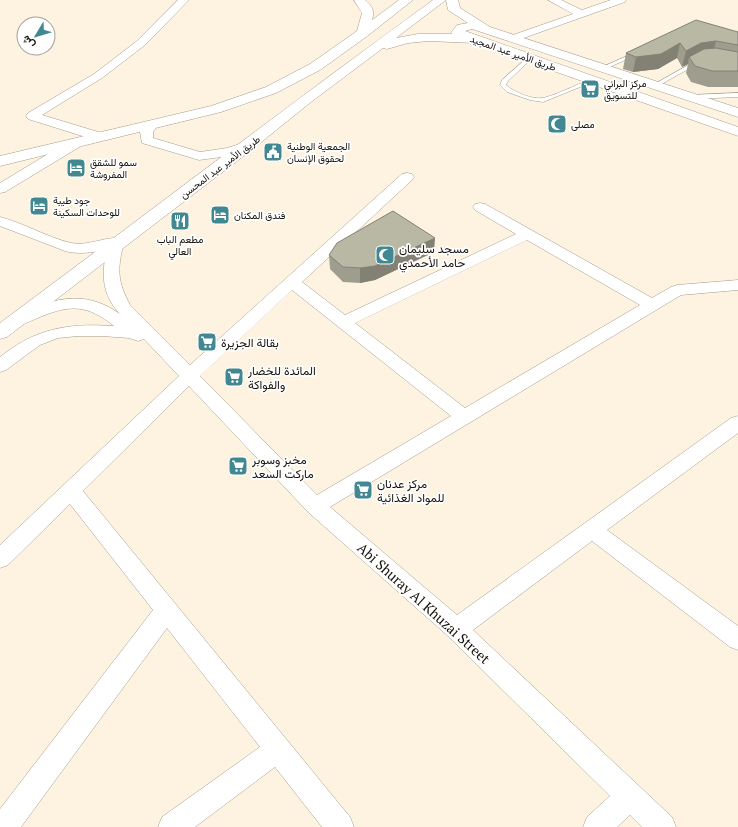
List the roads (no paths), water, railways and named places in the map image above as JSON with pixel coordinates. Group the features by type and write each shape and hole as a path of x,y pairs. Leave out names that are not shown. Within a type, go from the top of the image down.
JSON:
{"main road":[{"path":"359,0 366,7 368,13 362,34"},
{"path":"0,161 216,109 271,90 315,66 362,34 407,0"},
{"name":"طريق الأمير عبد المحسن","path":"7,328 249,145 306,99 440,0"},
{"path":"452,0 454,10 494,32"},
{"name":"طريق الأمير عبد المجيد","path":"738,113 473,25 461,28 457,33 738,132"},
{"path":"374,50 399,41 434,36 475,40"}],"street":[{"path":"100,137 32,116 98,76 142,43 184,0"},
{"path":"553,0 582,14"},
{"path":"514,38 622,0"},
{"path":"152,125 146,132 147,140 199,156 229,152 249,145"},
{"path":"0,188 76,142"},
{"path":"0,559 190,376 407,177"},
{"path":"480,207 652,304"},
{"path":"0,221 70,248 118,244 109,273 113,289 123,307 190,376"},
{"path":"344,322 528,234"},
{"path":"70,248 81,260 83,272"},
{"path":"292,282 464,417"},
{"path":"314,506 677,290 738,284"},
{"path":"7,328 49,307 72,303 93,306 113,317 190,376"},
{"path":"0,366 20,350 46,336 79,330 107,330 135,333"},
{"name":"Abi Shuray Al Khuzai Street","path":"190,376 314,506 456,630 662,827"},
{"path":"456,630 738,423"},
{"path":"71,490 340,827"},
{"path":"592,530 738,640"},
{"path":"4,827 167,610"},
{"path":"172,827 278,749"},
{"path":"597,827 630,796"}],"lane":[{"path":"603,68 644,51"},
{"path":"528,59 505,80 503,85 509,91 532,99 543,100 592,81"},
{"path":"656,86 699,61 706,60"},
{"path":"691,97 738,95"}],"place":[{"name":"مركز البراني للتسويق","path":"590,89"},
{"name":"مصلى","path":"557,124"},
{"name":"الجمعية الوطنية لحقوق الإنسان","path":"273,152"},
{"name":"سمو للشقق المفروشة","path":"76,168"},
{"name":"جود طيبة للوحدات السكينة","path":"39,206"},
{"name":"فندق المكنان","path":"220,215"},
{"name":"مطعم الباب العالي","path":"180,221"},
{"name":"مسجد سليمان حامد الأحمدي","path":"385,255"},
{"name":"بقالة الجزيرة","path":"207,342"},
{"name":"المائدة للخضار والفواكة","path":"234,377"},
{"name":"مخبز وسوبر ماركت السعد","path":"238,466"},
{"name":"مركز عدنان للمواد الغذائية","path":"363,490"}]}
